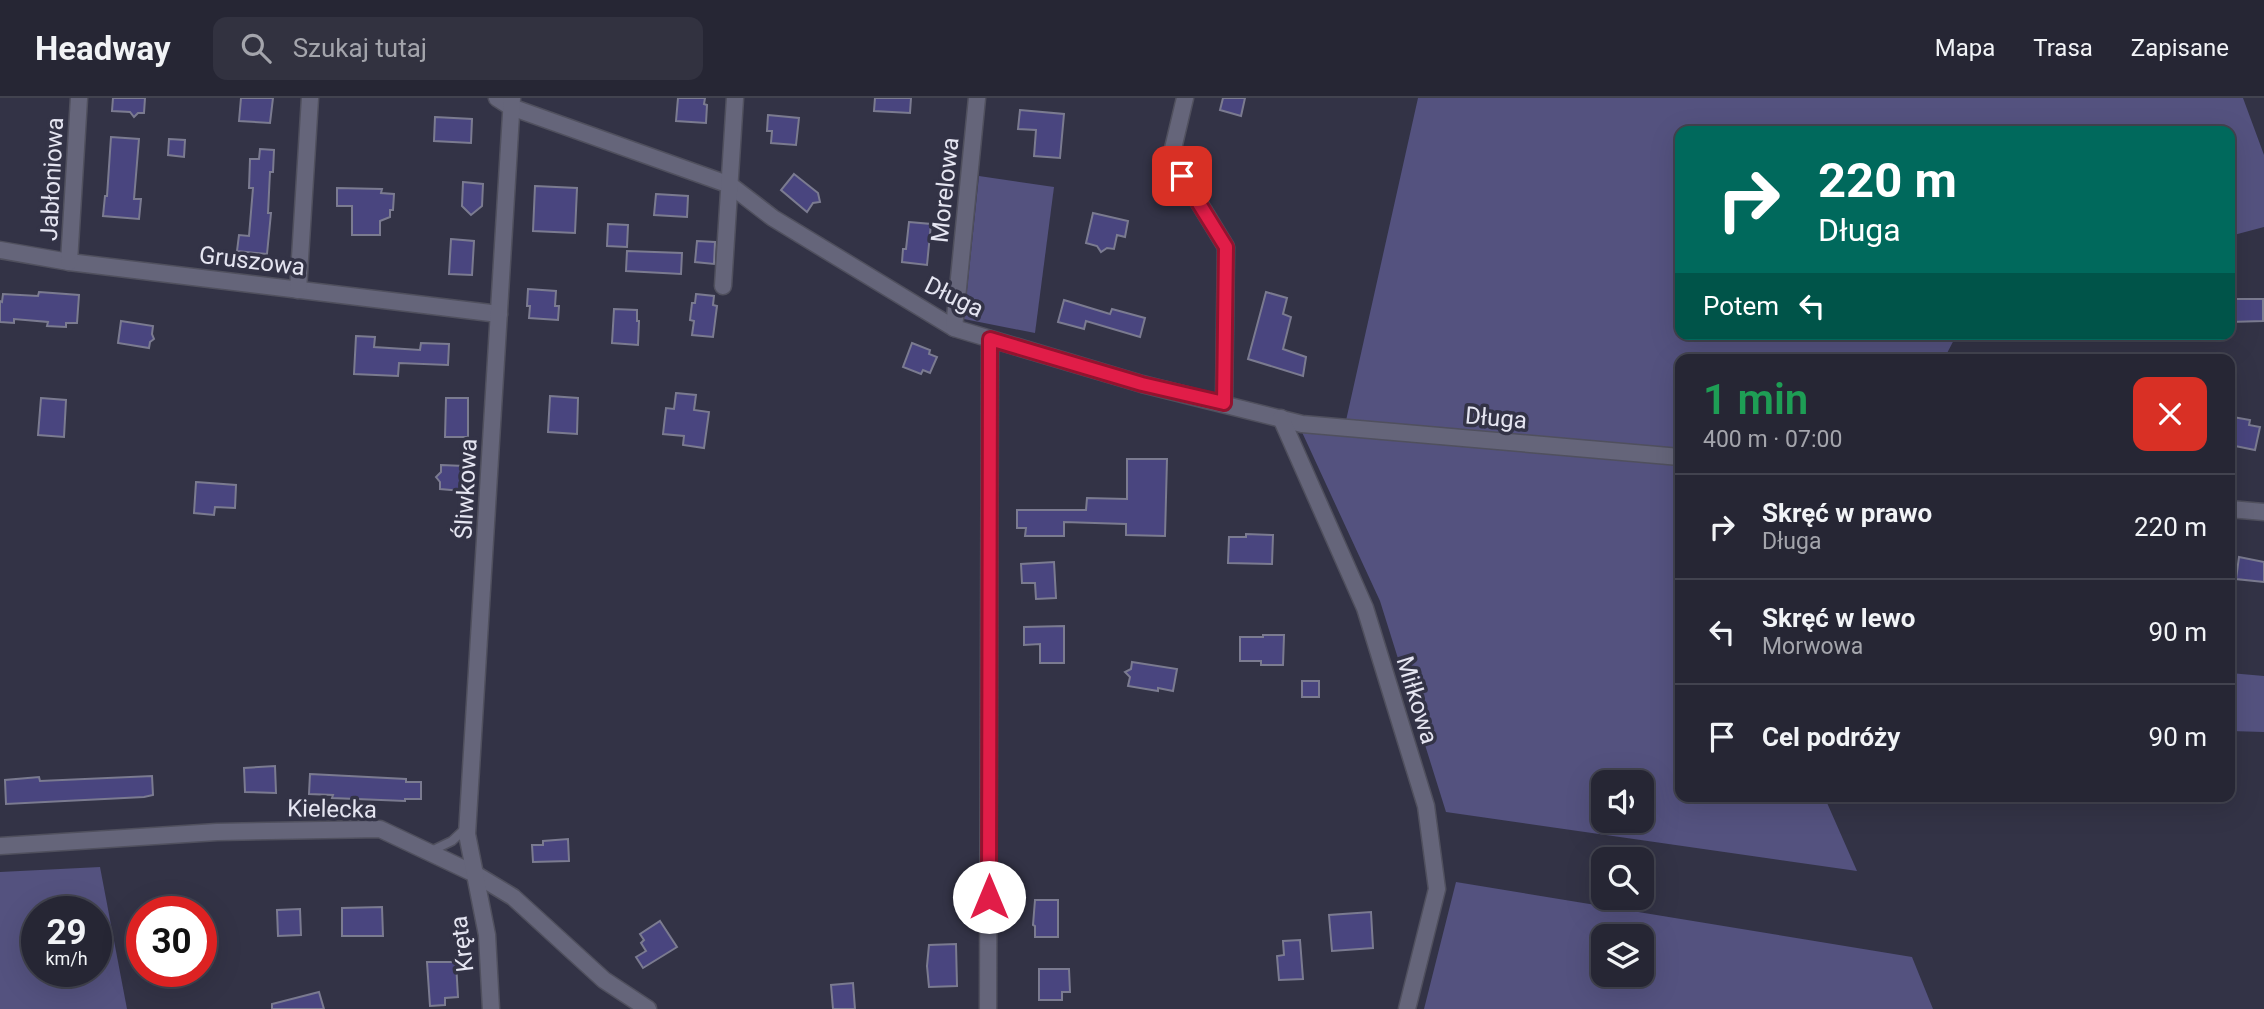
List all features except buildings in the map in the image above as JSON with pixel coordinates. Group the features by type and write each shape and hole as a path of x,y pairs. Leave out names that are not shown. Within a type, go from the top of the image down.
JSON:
{"street":[{"name":"Jabłoniowa","path":"69,262 79,98"},
{"path":"298,290 310,98"},
{"path":"723,286 735,98"},
{"name":"Morelowa","path":"954,328 977,98"},
{"path":"1185,98 1171,158 1226,247 1224,403"},
{"name":"Długa","path":"507,101 688,172 730,185 773,218 954,328 990,339 1142,384 1302,424 1675,457"},
{"name":"Śliwkowa","path":"475,874 467,834 499,314 507,101"},
{"name":"Gruszowa","path":"0,250 69,262 499,314"},
{"path":"988,1009 990,339"},
{"name":"Miłkowa","path":"1281,418 1364,608 1426,806 1437,889 1407,1009"},
{"path":"2235,509 2264,512"},
{"name":"Kielecka","path":"0,846 217,832 380,829 475,874 513,897 604,980 648,1009"},
{"name":"Kręta","path":"475,874 486,935 491,1009"}],"lane":[{"path":"429,852 452,841 468,826"}],"shaded area":[{"path":"1418,98 2243,98 2264,155 2264,227 2235,235 2235,126 1675,126 1675,340 1954,340 1947,354 1675,354 1675,802 1827,802 1857,871 1592,833 1654,833 1654,770 1591,770 1591,833 1446,812 1380,601 1301,430 1343,434"},
{"path":"979,176 1054,187 1035,333 964,319"},
{"path":"2235,673 2264,676 2264,732 2235,731"},
{"path":"100,867 106,896 21,896 21,987 112,987 112,930 127,1009 0,1009 0,872"},
{"path":"1456,882 1591,904 1591,910 1626,910 1912,957 1933,1009 1424,1009"}],"route":[{"path":"989,897 990,339 1142,384 1224,403 1226,247 1182,176"}]}
